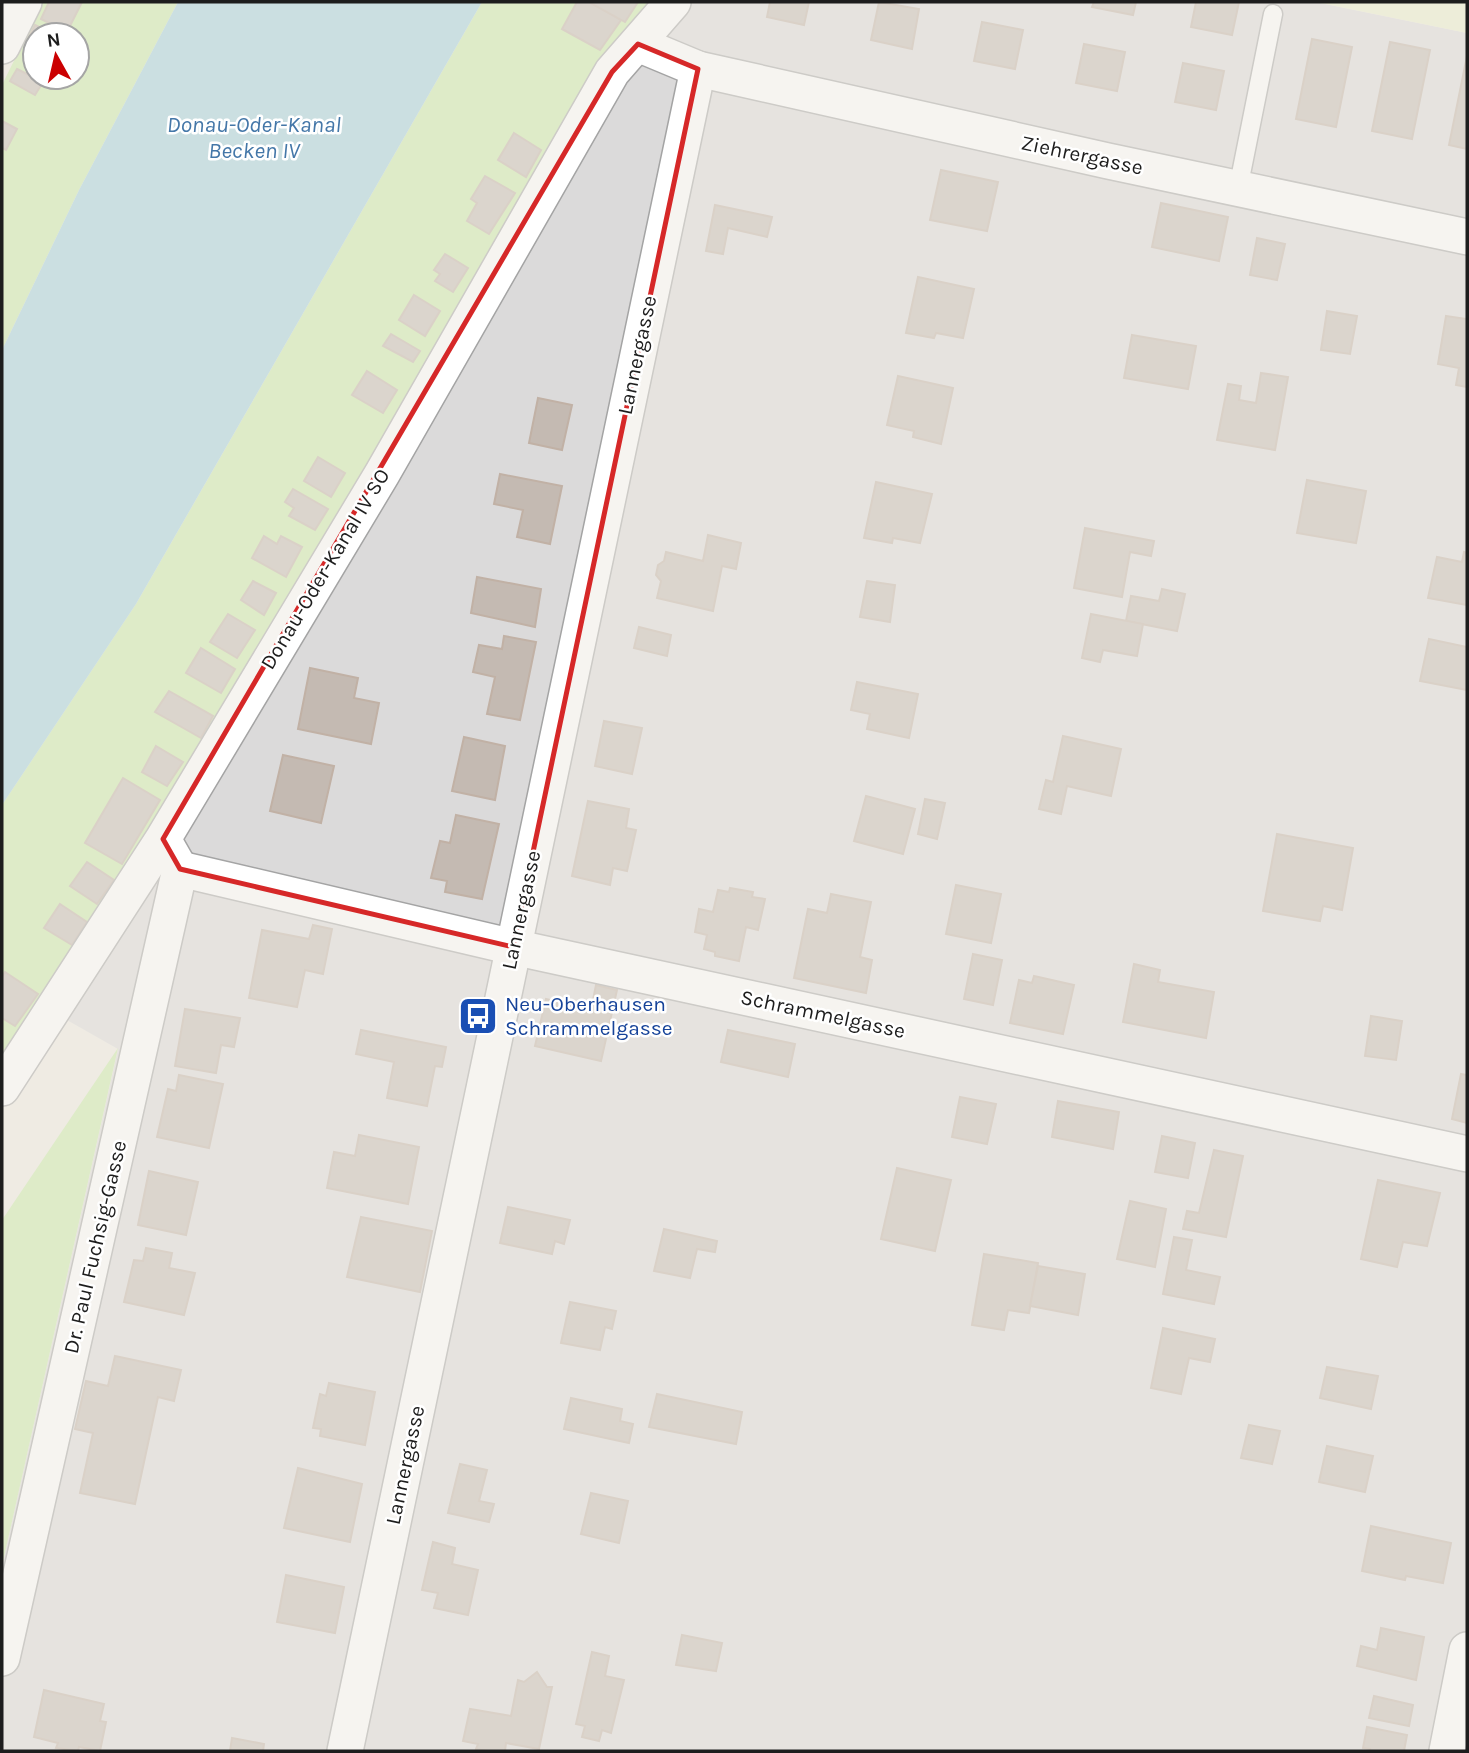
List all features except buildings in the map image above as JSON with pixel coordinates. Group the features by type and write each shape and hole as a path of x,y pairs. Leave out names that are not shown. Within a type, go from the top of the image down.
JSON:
{"street":[{"path":"2,46 24,2"},
{"name":"Donau-Oder-Kanal IV SO","path":"2,1088 163,839 382,474 612,72 673,2"},
{"name":"Ziehrergasse","path":"638,44 698,69 1467,237"},
{"name":"Lannergasse","path":"345,1751 698,69"},
{"path":"163,839 180,869"},
{"name":"Schrammelgasse","path":"180,869 513,947 1467,1154"},
{"name":"Dr. Paul Fuchsig-Gasse","path":"2,1658 180,869"},
{"path":"1447,1751 1467,1650"}],"lane":[{"path":"1238,189 1272,14"}],"highlighted area":[{"path":"638,44 698,69 513,947 180,869 163,839 612,72"}],"shaded area":[{"path":"655,2 1315,2 1467,33 1467,1751 2,1751 2,1566 118,1049 37,1003"}],"green space":[{"path":"43,2 178,2 79,190 2,350 2,85 21,47 21,91 91,91 91,21 34,21"},
{"path":"482,2 650,2 149,830 2,1057 2,805 136,604"},
{"path":"1316,2 1467,2 1467,33"},
{"path":"118,1048 2,1566 2,1220"}],"water":[{"name":"Donau-Oder-Kanal Becken IV","path":"178,2 482,2 136,604 2,805 2,350 79,190"}],"place":[{"name":"Neu-Oberhausen Schrammelgasse","path":"478,1016"}]}
